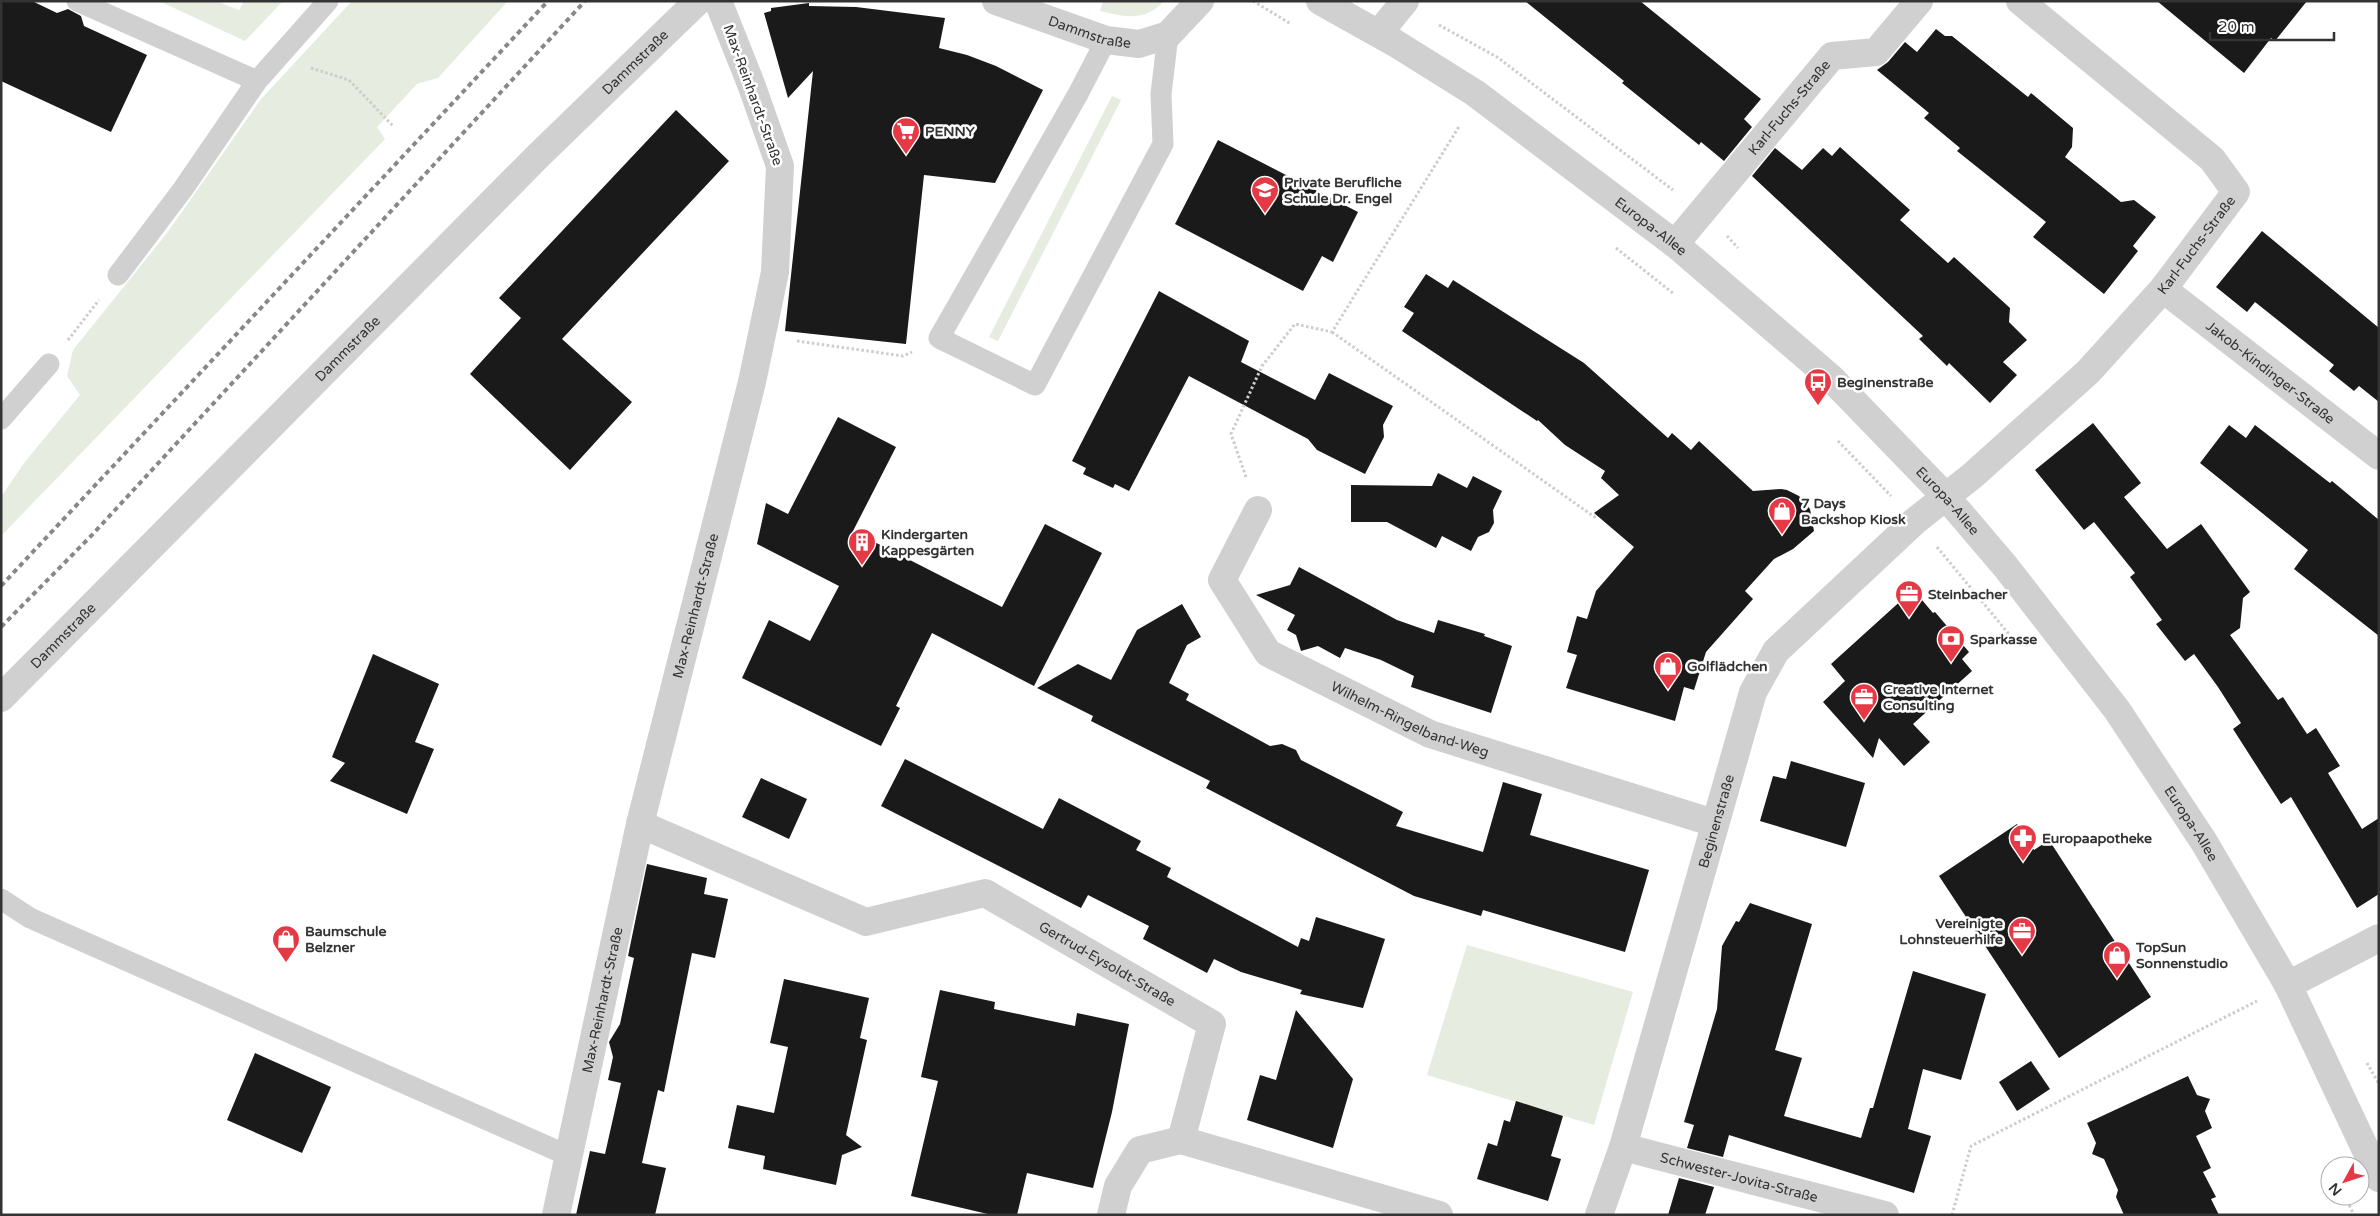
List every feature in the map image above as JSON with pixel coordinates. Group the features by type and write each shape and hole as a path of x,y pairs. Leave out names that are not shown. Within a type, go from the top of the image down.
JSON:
{"street":[{"name":"Dammstraße","path":"1,698 538,156 698,1"},
{"name":"Max-Reinhardt-Straße","path":"556,1215 640,824 749,392 775,272 780,166 751,84 718,1"},
{"name":"Dammstraße","path":"996,1 1106,40 1139,44 1168,35 1200,1"},
{"name":"Europa-Allee","path":"1320,1 1379,33 1475,93 1675,244 1830,377 1947,498 2005,566 2117,710 2204,842 2288,985 2379,1178"},
{"path":"1379,33 1405,1"},
{"name":"Karl-Fuchs-Straße","path":"1675,244 1832,56 1876,52 1919,1"},
{"name":"Karl-Fuchs-Straße","path":"1947,498 2088,372 2163,290 2236,192 2212,159 2020,1"},
{"name":"Jakob-Kindinger-Straße","path":"2163,290 2379,456"},
{"name":"Beginenstraße","path":"1599,1215 1624,1146 1714,823 1753,692 1776,650 1915,521 1947,498"},
{"name":"Wilhelm-Ringelband-Weg","path":"1258,510 1222,580 1268,653 1430,734 1714,823"},
{"name":"Gertrud-Eysoldt-Straße","path":"640,824 866,922 985,893 1212,1024 1181,1140"},
{"path":"2288,985 2379,938"},
{"path":"1111,1215 1118,1186 1140,1150 1181,1140 1439,1215"},
{"name":"Schwester-Jovita-Straße","path":"1624,1146 1885,1215"}],"lane":[{"path":"77,1 257,82"},
{"path":"118,275 184,189 257,82 328,1"},
{"path":"1106,40 1078,94 939,338 1035,385 1163,144 1161,94 1168,35"},
{"path":"1,418 49,364"},
{"path":"1,899 30,918 569,1156"}],"path":[{"path":"349,80 394,127"},
{"path":"1332,332 1461,124 1475,93"},
{"path":"49,364 118,275"},
{"path":"1258,510 1231,434 1262,366 1296,324 1332,332 1596,518"},
{"path":"791,340 903,356 939,338"},
{"path":"1952,1215 1971,1146 2288,985"}],"shaded area":[{"path":"159,1 216,1 239,10 244,1 283,1 245,41"},
{"path":"352,1 508,1 438,78 417,84 377,127 385,139 1,536 1,497 24,463 80,395 67,376 73,350 167,233 261,99"},
{"path":"1103,1 1164,1 1157,8 1142,15 1126,16 1100,11"},
{"path":"1112,96 1121,100 998,341 989,337"},
{"path":"1467,945 1633,992 1594,1125 1427,1075"}],"building":[{"path":"1,1 32,1 57,13 68,9 81,16 84,26 147,55 111,132 1,81"},
{"path":"1525,1 1640,1 1761,99 1744,119 1752,127 1724,161 1701,142 1699,145"},
{"path":"2157,1 2307,1 2275,41 2271,38 2244,73"},
{"name":"PENNY","path":"809,3 809,6 856,7 945,18 939,48 967,55 996,66 1043,90 995,183 924,175 906,344 785,331 813,71 788,98 764,13 771,11 771,8"},
{"path":"1936,29 1945,36 1952,36 2028,97 2031,93 2073,128 2072,147 2065,157 2121,202 2134,200 2156,217 2133,246 2138,251 2104,294 2033,237 2046,222 1957,151 1960,148 1924,118 1929,113 1877,70 1888,62 1905,42 1917,52"},
{"path":"676,110 729,161 562,339 632,402 570,470 470,374 521,318 499,298"},
{"name":"Private Berufliche Schule Dr. Engel","path":"1218,140 1358,212 1333,262 1322,256 1303,291 1175,224"},
{"path":"1840,147 1910,210 1900,220 1948,263 1954,257 2010,308 2009,322 2027,340 2003,362 2017,375 1990,403 1949,363 1947,366 1919,339 1923,336 1752,176 1775,148 1802,170 1823,148 1832,156"},
{"path":"2262,231 2379,328 2379,402 2359,386 2354,391 2329,371 2334,365 2255,302 2247,312 2216,287"},
{"path":"1426,274 1448,288 1453,280 1584,363 1668,438 1672,433 1691,450 1699,441 1753,491 1787,490 1799,496 1810,509 1814,531 1793,549 1774,559 1745,591 1753,599 1706,652 1694,690 1684,687 1675,721 1566,688 1577,655 1567,652 1577,616 1587,619 1596,591 1634,547 1594,513 1619,495 1601,478 1605,471 1565,445 1538,420 1402,331 1414,313 1404,307"},
{"path":"1159,291 1249,341 1241,362 1315,400 1329,373 1393,406 1383,425 1384,437 1365,474 1317,450 1308,439 1189,376 1129,491 1115,484 1113,488 1083,474 1086,468 1072,461"},
{"name":"Kindergarten Kappesgärten","path":"838,417 896,447 853,531 1002,607 1045,524 1102,553 1034,686 932,633 896,706 900,708 881,746 742,678 769,620 810,641 839,586 757,544 766,503 788,514"},
{"path":"2093,423 2141,483 2124,497 2167,549 2201,524 2250,592 2243,598 2240,628 2230,635 2278,700 2283,697 2307,734 2316,728 2340,766 2328,773 2362,829 2379,818 2379,894 2357,908 2291,797 2281,804 2233,729 2241,723 2218,687 2194,654 2185,661 2156,624 2162,620 2130,577 2135,573 2094,522 2084,530 2035,470"},
{"path":"2229,425 2246,438 2255,425 2330,483 2332,481 2379,520 2379,636 2294,569 2308,550 2200,463"},
{"path":"1438,473 1467,488 1473,476 1502,491 1493,510 1494,523 1489,532 1478,537 1471,551 1442,536 1436,548 1387,522 1351,522 1351,485 1432,486"},
{"path":"1299,567 1397,620 1434,633 1438,620 1485,634 1484,636 1512,646 1491,713 1411,687 1414,676 1381,660 1345,648 1340,658 1318,646 1301,651 1296,635 1287,630 1295,615 1256,595 1290,585"},
{"path":"1905,597 1914,608 1922,600 1933,613 1935,612 1969,652 1962,659 1972,671 1913,724 1930,742 1904,766 1879,738 1873,758 1823,702 1845,681 1831,664"},
{"path":"1182,604 1201,637 1187,645 1169,683 1189,694 1186,700 1270,746 1282,744 1296,750 1301,760 1403,812 1396,826 1483,852 1503,782 1542,794 1530,835 1649,870 1625,952 1483,910 1481,916 1414,896 1206,788 1210,781 1091,721 1093,716 1037,688 1078,664 1111,680 1137,630"},
{"path":"373,654 439,684 415,742 434,749 407,814 330,781 345,763 332,757"},
{"path":"905,759 1043,829 1059,798 1141,841 1136,850 1171,868 1167,877 1298,947 1301,938 1309,941 1316,917 1385,939 1363,1008 1300,994 1302,990 1241,972 1214,959 1207,973 1143,939 1149,926 1088,895 1081,908 881,806"},
{"path":"1791,761 1865,783 1846,847 1760,821 1773,776 1786,779"},
{"path":"761,778 807,799 789,839 742,817"},
{"path":"2017,824 2034,850 2049,840 2151,997 2059,1058 1939,876"},
{"path":"647,864 707,878 704,894 728,899 715,958 692,953 664,1092 658,1090 642,1163 666,1168 655,1215 576,1215 590,1151 605,1154 621,1083 608,1080 613,1057 609,1042 620,1024 634,958 628,956"},
{"path":"1750,903 1812,924 1775,1050 1802,1058 1784,1116 1861,1138 1870,1108 1873,1108 1913,971 1986,994 1961,1080 1923,1069 1908,1129 1931,1136 1914,1193 1729,1135 1723,1157 1687,1148 1694,1125 1684,1122 1717,1009 1722,946 1736,921 1739,922"},
{"path":"784,979 869,998 860,1038 867,1040 846,1135 862,1147 842,1155 836,1185 763,1169 765,1156 728,1148 737,1105 774,1113 788,1047 770,1043"},
{"path":"940,990 995,1002 994,1009 1075,1026 1077,1013 1129,1024 1112,1112 1093,1188 1027,1173 1017,1215 992,1215 911,1196 938,1081 921,1077"},
{"path":"1296,1010 1353,1079 1333,1148 1247,1120 1260,1075 1276,1080"},
{"path":"255,1053 331,1087 302,1153 227,1120"},
{"path":"2031,1061 2050,1089 2017,1111 1999,1082"},
{"path":"2188,1076 2197,1095 2210,1099 2205,1111 2212,1128 2196,1136 2211,1168 2203,1172 2216,1197 2211,1199 2219,1215 2124,1215 2116,1197 2118,1190 2104,1159 2092,1154 2096,1143 2087,1123"},
{"path":"1516,1101 1563,1116 1551,1156 1561,1159 1548,1201 1477,1179 1488,1143 1497,1146 1504,1120 1510,1122"},
{"path":"1679,1178 1714,1187 1705,1215 1668,1215"}],"railway":[{"path":"1,586 548,1"},
{"path":"1,627 91,536 585,1"}],"place":[{"name":"PENNY","path":"906,155"},
{"name":"Private Berufliche Schule Dr. Engel","path":"1265,214"},
{"name":"Beginenstraße","path":"1818,406"},
{"name":"7 Days Backshop Kiosk","path":"1782,535"},
{"name":"Kindergarten Kappesgärten","path":"862,566"},
{"name":"Steinbacher","path":"1909,618"},
{"name":"Sparkasse","path":"1951,663"},
{"name":"Golflädchen","path":"1668,690"},
{"name":"Creative Internet Consulting","path":"1864,721"},
{"name":"Europaapotheke","path":"2023,862"},
{"name":"Vereinigte Lohnsteuerhilfe","path":"2022,955"},
{"name":"Baumschule Belzner","path":"286,963"},
{"name":"TopSun Sonnenstudio","path":"2117,979"}]}
